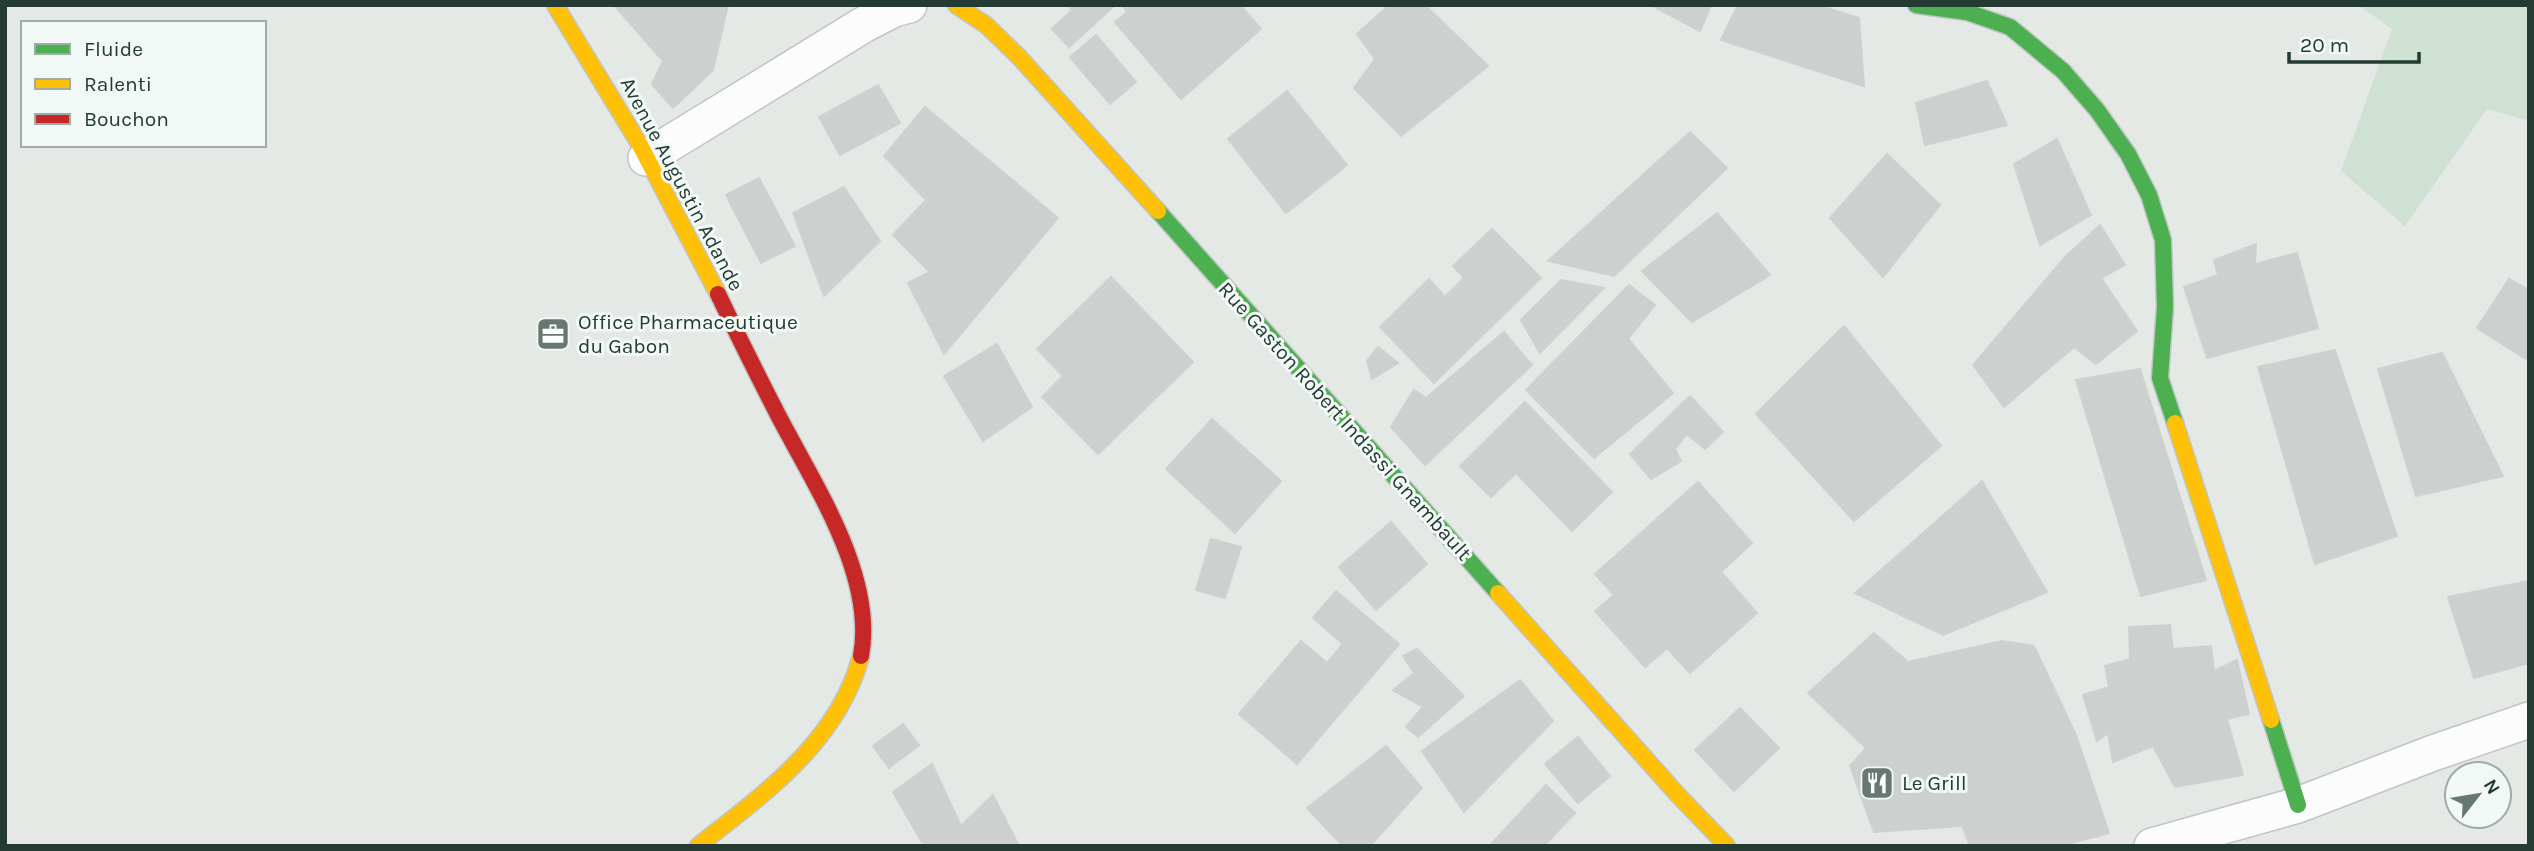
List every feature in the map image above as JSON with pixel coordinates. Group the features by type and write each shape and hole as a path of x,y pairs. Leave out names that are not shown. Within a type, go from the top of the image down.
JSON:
{"street":[{"name":"Avenue Augustin Adande","path":"555,5 593,62 646,158 828,514 861,598 864,633 861,659 847,695 825,730 796,767 698,846"},
{"path":"646,158 863,25 894,9 909,5"},
{"name":"Rue Gaston Robert Indassi Gnambault","path":"956,5 999,35 1677,794 1727,846"},
{"path":"1916,5 1968,12 2010,27 2063,71 2097,110 2128,154 2149,195 2163,240 2165,307 2160,378 2298,804"},
{"path":"2152,846 2298,804 2432,753 2529,720"}],"green space":[{"path":"2358,5 2529,5 2529,121 2487,109 2405,226 2341,171 2392,29"}],"building":[{"path":"614,5 728,5 713,70 673,108 652,84 663,61"},
{"path":"1068,5 1115,5 1069,47 1052,29 1072,10"},
{"path":"1122,5 1240,5 1261,29 1181,99 1115,22 1127,12"},
{"path":"1389,5 1425,5 1488,66 1401,136 1354,88 1375,59 1357,34"},
{"path":"1651,5 1711,5 1700,31"},
{"path":"1738,5 1827,5 1827,8 1859,18 1864,86 1721,40"},
{"path":"1096,35 1136,82 1110,104 1070,57"},
{"path":"1987,81 2007,125 1925,145 1916,103"},
{"path":"878,85 900,123 840,155 819,117"},
{"path":"1287,91 1347,165 1286,213 1228,139"},
{"path":"925,107 1058,218 944,354 908,283 930,272 893,235 926,200 884,156"},
{"path":"1690,132 1727,168 1614,276 1548,261"},
{"path":"2057,139 2091,215 2040,245 2014,164"},
{"path":"1887,154 1940,205 1883,277 1830,218"},
{"path":"759,178 795,246 761,263 726,195"},
{"path":"844,187 880,241 824,296 793,213"},
{"path":"1717,213 1770,275 1692,322 1642,271"},
{"path":"2100,225 2125,265 2101,278 2137,331 2096,364 2074,347 2004,407 1973,365 2066,256"},
{"path":"1492,229 1541,278 1434,383 1380,327 1429,279 1445,297 1464,278 1453,266"},
{"path":"2256,244 2255,264 2297,253 2318,328 2207,358 2184,287 2218,275 2214,260"},
{"path":"1111,277 1193,362 1098,454 1042,397 1063,376 1037,349"},
{"path":"2509,279 2529,290 2529,361 2477,328"},
{"path":"1561,280 1604,288 1540,353 1521,320"},
{"path":"1629,285 1655,305 1628,339 1673,393 1594,458 1526,390"},
{"path":"1844,326 1941,446 1854,521 1756,414"},
{"path":"1504,332 1532,365 1425,465 1391,427 1414,390 1426,398"},
{"path":"997,344 1032,407 983,441 944,376"},
{"path":"1378,347 1398,363 1372,379 1367,361"},
{"path":"2335,350 2397,536 2315,564 2258,367"},
{"path":"2442,353 2503,476 2416,496 2378,369"},
{"path":"2140,369 2206,580 2141,596 2076,380"},
{"path":"1690,396 1723,432 1705,449 1687,434 1675,449 1681,461 1651,479 1630,454"},
{"path":"1525,402 1612,492 1572,531 1516,473 1491,497 1460,466"},
{"path":"1212,419 1281,481 1235,533 1166,469"},
{"path":"1982,481 2047,592 1943,635 1855,593"},
{"path":"1698,482 1752,543 1721,572 1757,613 1690,673 1667,648 1645,667 1595,611 1614,595 1595,574"},
{"path":"1391,522 1427,564 1376,610 1339,567"},
{"path":"1211,539 1241,547 1225,598 1196,590"},
{"path":"2529,581 2529,663 2474,678 2448,597"},
{"path":"1336,591 1399,644 1297,764 1239,714 1301,641 1327,663 1343,644 1313,618"},
{"path":"2170,625 2173,649 2211,646 2214,671 2237,660 2249,714 2227,719 2243,775 2175,787 2153,746 2113,762 2108,733 2097,741 2083,695 2109,687 2105,666 2130,659 2129,627"},
{"path":"1874,633 1908,662 2002,641 2034,646 2076,735 2109,833 2060,846 1970,846 1962,826 1874,832 1850,766 1866,748 1808,693"},
{"path":"1417,649 1464,696 1418,737 1406,727 1423,707 1393,690 1414,673 1403,656"},
{"path":"1520,680 1553,721 1464,812 1422,751"},
{"path":"1740,708 1779,748 1734,791 1695,750"},
{"path":"903,724 919,745 889,768 873,746"},
{"path":"1578,737 1610,776 1578,803 1545,764"},
{"path":"1386,746 1422,788 1370,846 1343,846 1307,808"},
{"path":"932,764 961,826 993,795 1019,846 924,846 893,792"},
{"path":"1546,785 1575,813 1544,846 1494,846 1492,843"}],"traffic: fast":[{"path":"1916,5 1967,12 2010,27 2063,71 2097,110 2128,154 2149,195 2163,240 2165,307 2160,378 2175,423"},
{"path":"1158,211 1498,593"},
{"path":"2271,720 2298,805"}],"traffic: slow":[{"path":"555,5 640,145 718,294"},
{"path":"956,5 986,25 1020,58 1158,211"},
{"path":"2175,423 2271,720"},
{"path":"1498,593 1677,794 1727,846"},
{"path":"698,846 773,785 817,740 850,687 861,656"}],"traffic: jam":[{"path":"718,294 823,499 851,562 863,625 861,656"}],"place":[{"name":"Office Pharmaceutique du Gabon","path":"553,334"},
{"name":"Le Grill","path":"1877,783"}]}
